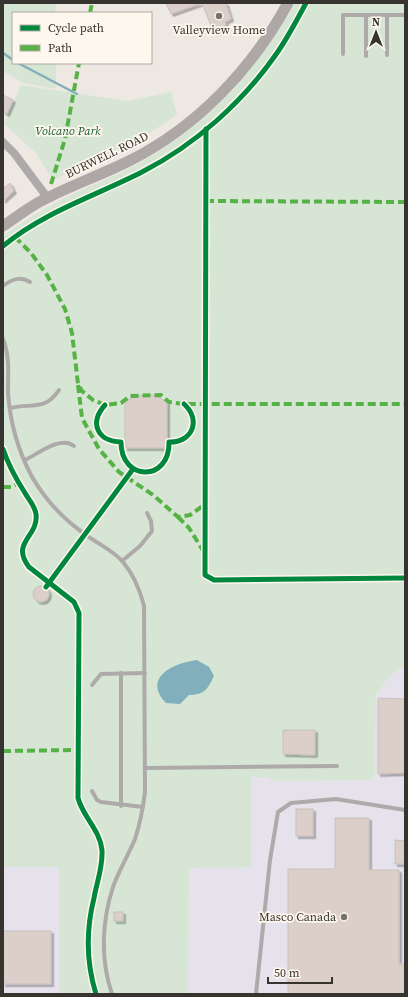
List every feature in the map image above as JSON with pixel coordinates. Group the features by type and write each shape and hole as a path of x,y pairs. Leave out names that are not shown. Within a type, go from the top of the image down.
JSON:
{"main road":[{"name":"BURWELL ROAD","path":"3,226 47,197 142,154 168,138 194,118 219,96 259,50 288,3"}],"street":[{"path":"3,142 14,153 47,197"}],"lane":[{"path":"343,54 343,15 405,15"},
{"path":"366,15 366,56"},
{"path":"387,15 387,55"},
{"path":"3,286 16,279 24,278 30,282"},
{"path":"3,339 8,362 10,408 15,435 31,475 58,512 86,535 122,561 137,583 144,606 146,768 143,807 134,840 114,886 105,923 103,941 106,970 112,994"},
{"path":"10,408 47,404 60,390"},
{"path":"25,460 59,443 67,443 74,446"},
{"path":"122,561 140,546 152,531 151,521 147,513"},
{"path":"121,673 121,806"},
{"path":"92,685 101,674 145,673"},
{"path":"146,768 337,766"},
{"path":"92,791 97,800 101,802 121,806 143,807"},
{"path":"256,994 270,860 278,812 290,803 336,799 405,810"}],"shaded area":[{"path":"405,666 405,994 188,994 189,867 251,867 250,777 266,777 274,781 369,780 375,776 376,696 391,674"},
{"path":"3,867 59,867 59,994 3,994"}],"green space":[{"path":"3,3 56,3 55,12 12,12 12,64 56,64 56,89 23,83 3,71"},
{"path":"295,3 405,3 405,666 391,674 376,696 375,776 369,780 274,781 266,777 251,777 251,867 189,868 188,994 59,994 59,867 3,867 3,236 29,218 57,202 123,172 168,145 191,129 230,92 248,72 265,50"},
{"name":"Volcano Park","path":"21,85 127,101 171,92 177,115 134,143 53,180 35,152 4,124"}],"water":[{"path":"197,660 209,667 214,676 210,684 202,692 189,695 180,704 166,703 159,694 157,686 159,679 164,673 179,664"}],"building":[{"path":"166,3 202,3 171,14"},
{"name":"Valleyview Home","path":"202,3 226,3 231,19 225,22 226,25 223,27 224,30 214,33"},
{"path":"3,95 13,100 7,114 3,112"},
{"path":"10,183 14,191 3,201 3,189"},
{"path":"155,395 167,402 167,448 125,448 125,402 136,396"},
{"path":"41,586 48,591 49,594 44,601 41,602 34,597 33,594 38,587"},
{"path":"378,698 405,699 405,773 378,774"},
{"path":"283,730 315,730 315,755 283,754"},
{"path":"296,809 313,809 313,836 296,836"},
{"name":"Masco Canada","path":"335,818 369,818 369,870 399,870 399,964 405,964 405,994 288,994 288,869 335,869"},
{"path":"395,840 405,841 405,864 395,864"},
{"path":"114,912 123,912 123,921 114,921"},
{"path":"3,931 51,931 51,984 3,984"}],"waterway":[{"path":"3,53 12,59"},
{"path":"20,64 77,94"}],"marked path":[{"path":"90,12 92,3"},
{"path":"51,184 65,139 79,64"},
{"path":"206,201 405,202"},
{"path":"15,237 31,253 47,275 65,309 72,333 78,384 82,391 93,400 105,405 121,403 130,396 161,395 169,402 184,404 405,404"},
{"path":"78,385 82,418 99,449 119,472 153,495 178,517 190,515 204,505"},
{"path":"3,487 12,487 19,483"},
{"path":"178,517 189,528 204,552"},
{"path":"3,751 78,750"}],"cycle path":[{"path":"3,246 35,223 70,205 124,181 162,161 181,149 217,121 264,71 285,41 306,3"},
{"path":"206,129 205,575 214,580 405,578"},
{"path":"105,405 97,418 98,430 101,435 106,438 121,442 123,455 129,464 136,470 145,472 154,470 162,464 167,455 169,442 184,439 189,435 193,423 189,410 184,404"},
{"path":"3,449 12,471 33,506 36,514 34,528 26,540 22,551 24,558 29,567 74,602 79,613 78,798 80,805 98,836 102,850 101,868 91,910 88,934 90,970 96,994"},
{"path":"46,587 133,469"}],"place":[{"name":"Valleyview Home","path":"219,16"},
{"name":"Masco Canada","path":"344,917"}]}
